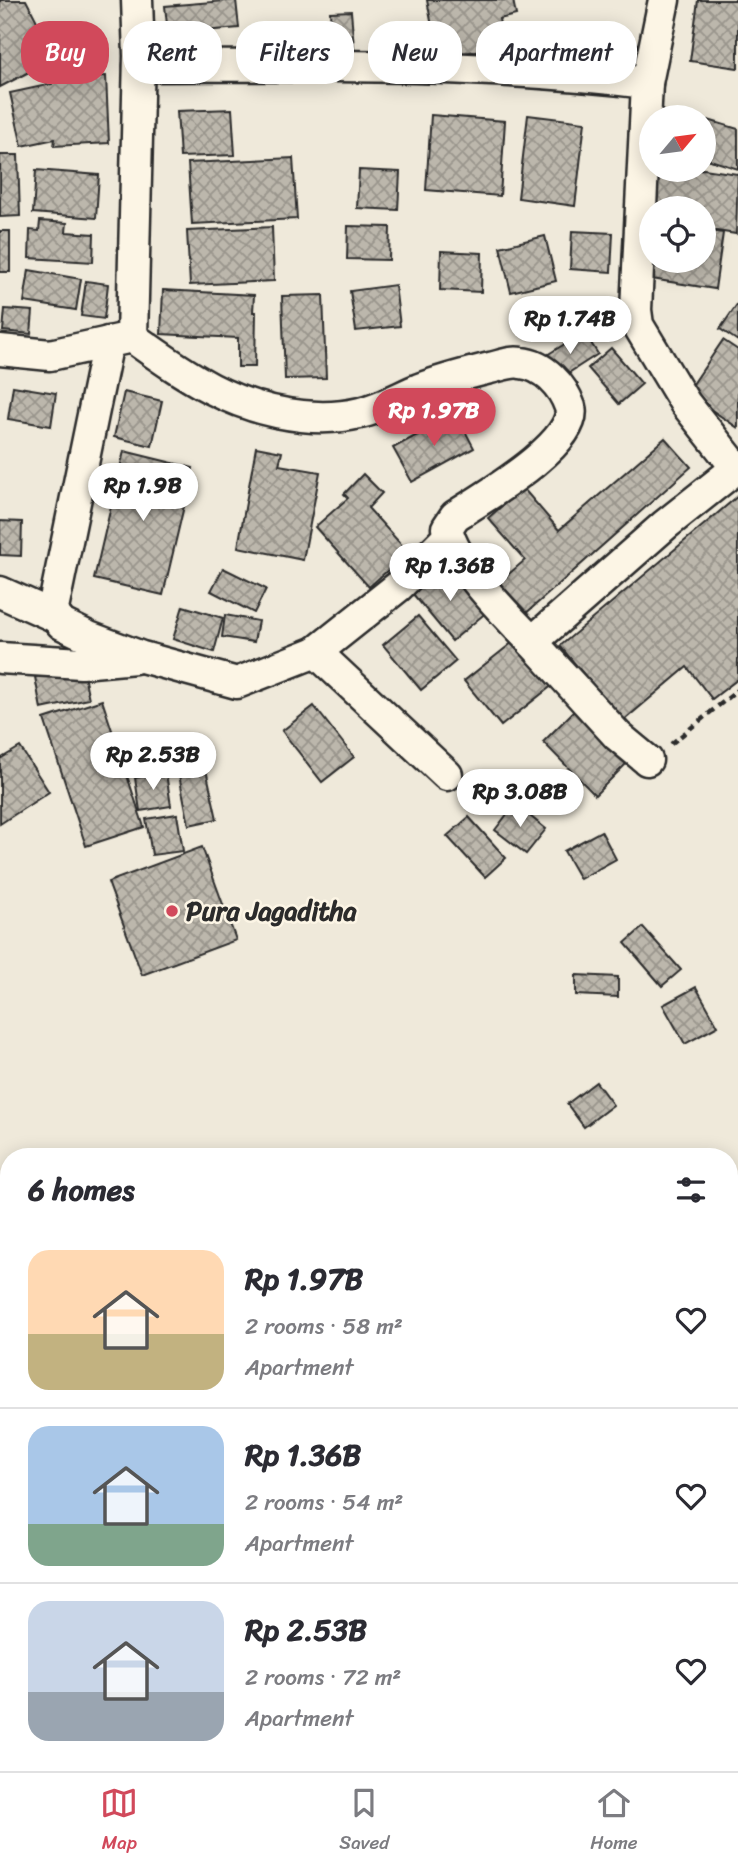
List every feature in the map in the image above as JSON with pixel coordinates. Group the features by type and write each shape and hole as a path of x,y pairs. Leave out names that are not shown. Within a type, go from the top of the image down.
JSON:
{"street":[{"path":"137,0 138,21"},
{"path":"532,642 665,525 737,468 685,403 638,325 636,310 649,70 664,0"},
{"path":"222,58 582,75 649,70"},
{"path":"137,84 120,340 53,609 56,617 62,624 89,637 142,657 237,684 316,652 399,586 449,537"},
{"path":"0,350 50,355 120,340 240,403 304,417 359,413 445,380 508,363 522,362 541,369 556,381 571,409 566,428 533,462 455,516 447,528 449,537 479,583 618,736 647,760"},
{"path":"0,592 56,617"},
{"path":"316,652 447,775"},
{"path":"0,658 81,663 142,657"}],"path":[{"path":"647,760 738,690"}],"building":[{"path":"0,0 26,0 37,21 21,21 21,76 0,87"},
{"path":"236,0 238,21 236,21 236,28 222,29 222,21 167,21 165,6"},
{"path":"427,0 513,0 516,15 499,21 476,21 476,51 462,54 462,21 431,21"},
{"path":"698,0 738,0 738,68 690,61"},
{"path":"351,11 352,21 331,21 330,12"},
{"path":"52,84 106,84 109,143 54,146 55,139 22,146 10,93"},
{"path":"232,109 235,155 180,157 177,111"},
{"path":"431,115 505,121 500,196 426,190"},
{"path":"528,115 585,122 575,206 518,198"},
{"path":"716,122 738,129 738,169 716,162"},
{"path":"0,155 18,155 20,216 0,217"},
{"path":"293,158 297,219 192,224 188,163"},
{"path":"36,170 99,175 96,218 33,213"},
{"path":"359,170 400,172 398,210 357,208"},
{"path":"716,171 738,174 736,234 716,231 716,196 653,196 654,182 716,182"},
{"path":"40,221 67,223 66,232 94,234 93,262 29,258 30,230 39,231"},
{"path":"348,226 390,227 389,260 347,259"},
{"path":"272,227 274,281 190,285 187,231"},
{"path":"0,231 10,231 10,272 0,272"},
{"path":"572,231 613,233 611,272 570,269"},
{"path":"716,232 723,233 715,289 639,277 642,273 716,273"},
{"path":"545,236 556,281 511,292 500,247"},
{"path":"441,251 482,253 481,292 440,290"},
{"path":"29,270 81,279 76,310 24,302"},
{"path":"86,281 108,284 104,319 81,316"},
{"path":"395,285 400,326 356,331 350,291"},
{"path":"163,290 254,295 255,367 238,367 238,338 161,334"},
{"path":"323,295 326,378 285,379 282,296"},
{"path":"738,303 738,341 720,329"},
{"path":"5,309 33,311 31,334 3,331"},
{"path":"584,332 598,354 556,381 542,358"},
{"path":"723,340 738,350 738,428 687,393"},
{"path":"611,348 642,384 619,404 588,368"},
{"path":"13,386 56,393 51,426 8,419"},
{"path":"124,392 162,401 152,446 114,437"},
{"path":"456,414 474,448 412,482 393,448"},
{"path":"665,438 691,467 524,615 496,585 525,560 488,518 523,488 559,530"},
{"path":"256,447 282,452 279,465 320,472 303,560 238,547"},
{"path":"124,451 193,468 163,595 94,579"},
{"path":"363,474 382,493 368,508 408,552 369,587 315,527 348,498 344,494"},
{"path":"738,496 738,679 712,699 687,667 623,721 560,646"},
{"path":"0,521 22,522 21,556 0,555"},
{"path":"448,564 488,611 452,641 413,594"},
{"path":"223,568 266,589 254,613 211,591"},
{"path":"183,606 223,618 214,652 173,639"},
{"path":"225,615 258,621 254,642 222,637"},
{"path":"418,616 456,661 421,690 383,645"},
{"path":"518,638 554,684 501,726 464,681"},
{"path":"82,666 89,699 41,709 35,677"},
{"path":"102,700 144,827 86,846 44,719"},
{"path":"314,706 354,757 322,782 282,731"},
{"path":"576,709 628,762 595,795 543,742"},
{"path":"20,747 49,792 0,824 0,759"},
{"path":"205,765 217,819 189,825 178,770"},
{"path":"166,773 171,806 140,811 135,778"},
{"path":"515,804 546,829 526,854 495,830"},
{"path":"177,814 183,851 152,855 146,819"},
{"path":"469,817 506,858 485,877 447,836"},
{"path":"601,831 616,859 580,879 564,851"},
{"name":"Pura Jagaditha","path":"202,847 236,940 142,975 108,882"},
{"path":"643,927 681,970 662,986 625,943"},
{"path":"576,975 618,977 618,997 576,995"},
{"path":"696,987 718,1026 685,1044 663,1005"},
{"path":"596,1082 613,1105 584,1127 567,1104"}],"place":[{"name":"Pura Jagaditha","path":"172,911"}]}
